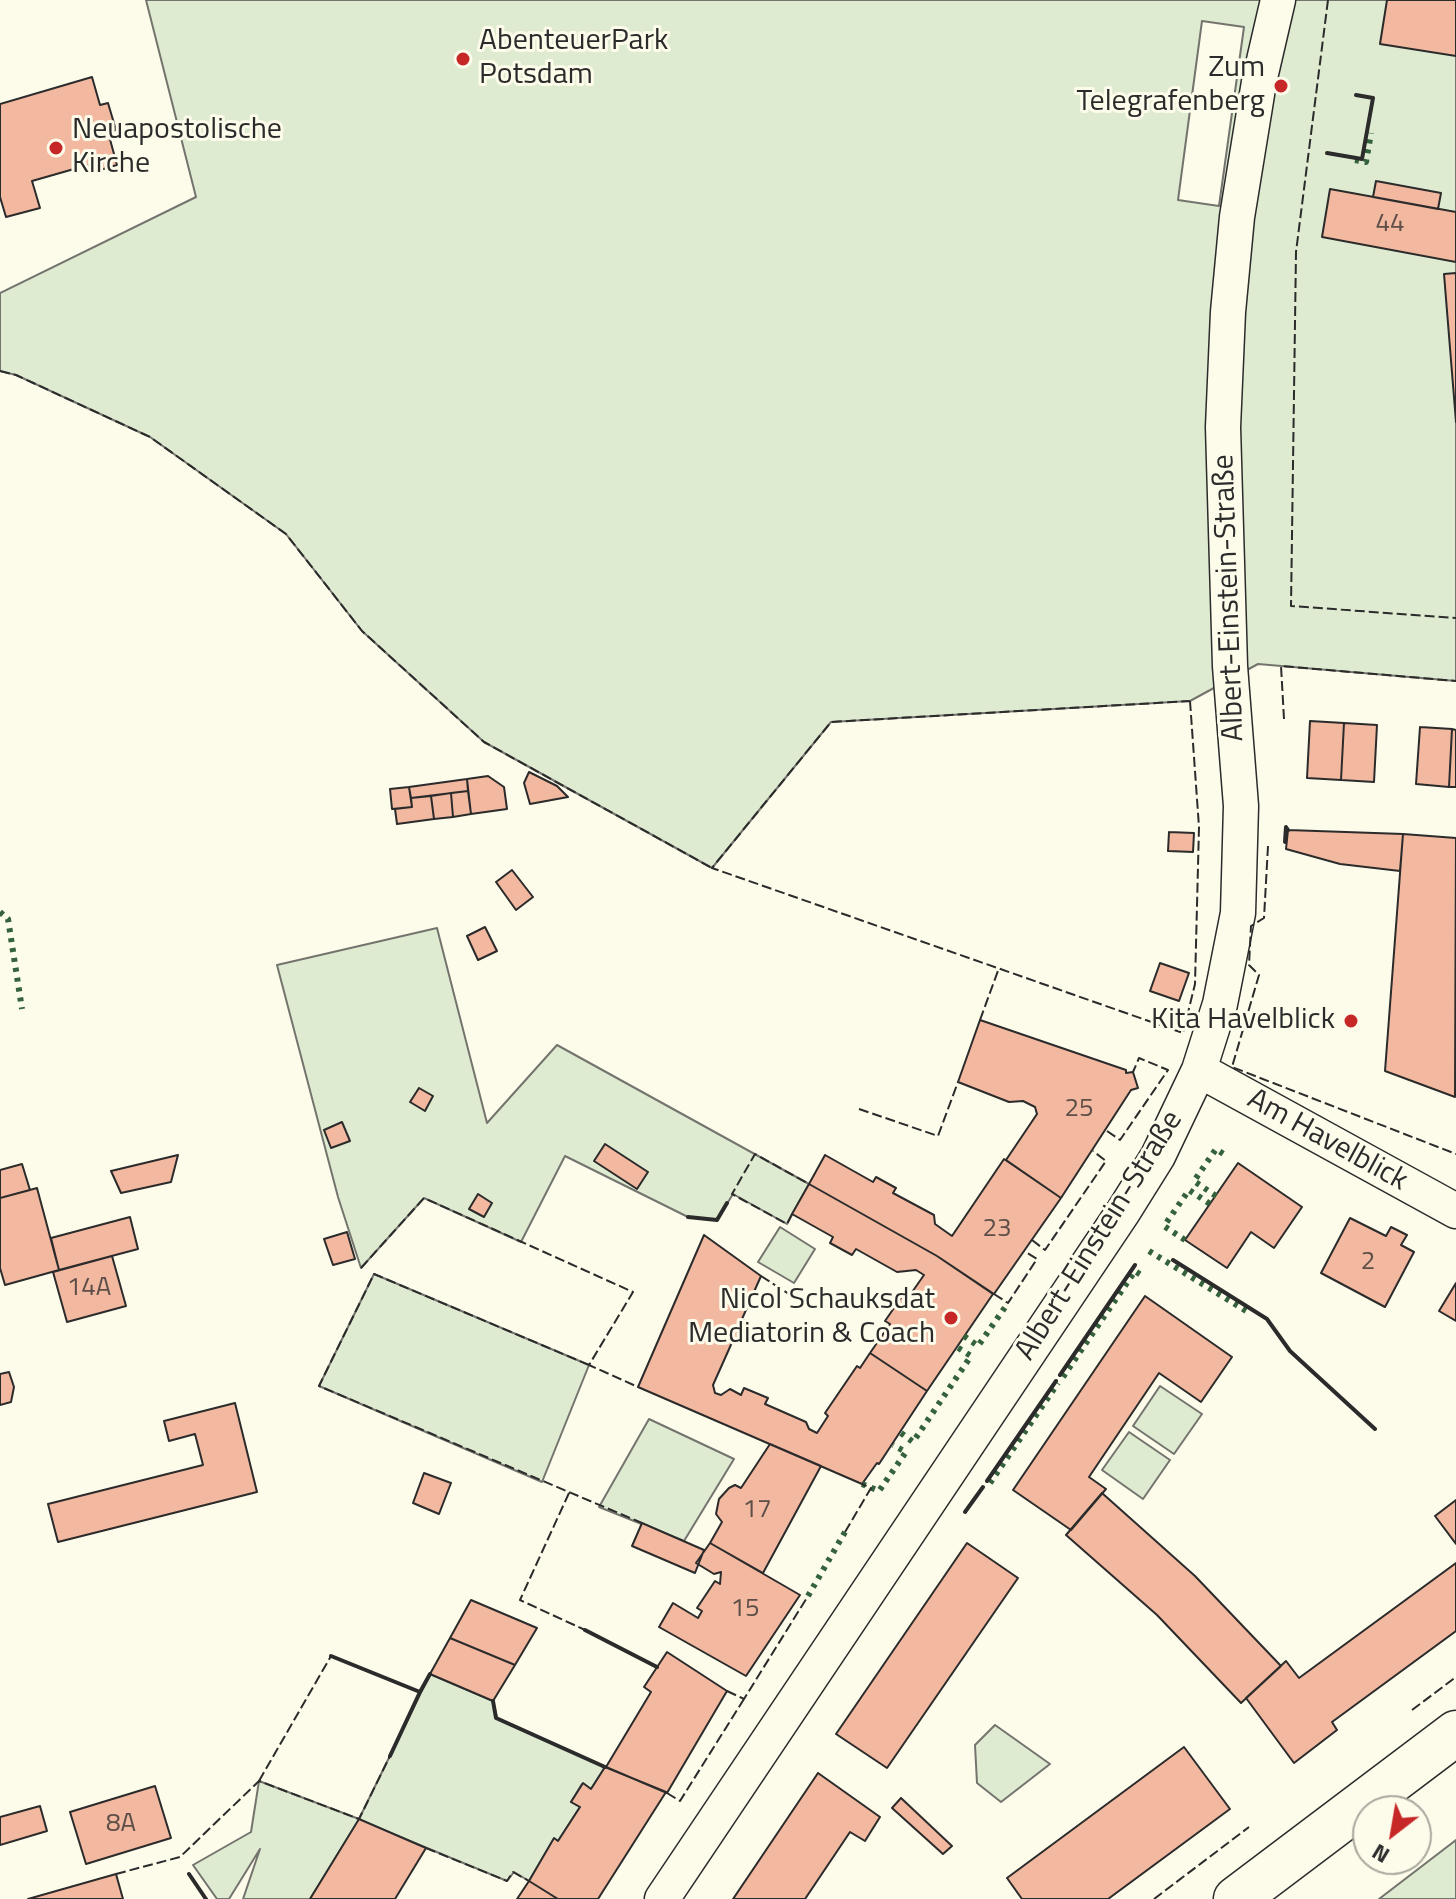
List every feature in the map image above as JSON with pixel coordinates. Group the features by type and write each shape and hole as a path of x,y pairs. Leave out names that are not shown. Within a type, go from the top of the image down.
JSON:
{"main road":[{"path":"1236,1899 1456,1733"}],"street":[{"name":"Albert-Einstein-Straße","path":"662,1899 1123,1212 1158,1156 1199,1070 1229,967 1240,886 1241,806 1230,666 1223,427 1228,312 1254,112 1278,0"},
{"name":"Am Havelblick","path":"1199,1070 1456,1211"}],"green space":[{"path":"146,0 1456,0 1456,681 1258,664 1190,701 831,722 712,868 484,742 362,631 286,534 150,437 16,375 0,371 0,293 196,197","holes":["1202,21 1244,27 1219,206 1178,200"]},
{"path":"437,928 487,1123 557,1045 809,1184 787,1224 733,1194 717,1220 688,1217 565,1156 521,1242 424,1198 361,1268 338,1197 277,965"},
{"path":"780,1227 815,1249 794,1283 758,1262"},
{"path":"374,1274 589,1365 542,1482 319,1386"},
{"path":"1160,1386 1202,1414 1174,1454 1133,1426"},
{"path":"649,1419 734,1459 684,1541 599,1507"},
{"path":"1129,1432 1170,1460 1143,1499 1102,1470"},
{"path":"430,1674 493,1701 497,1718 605,1767 591,1789 582,1784 571,1802 580,1807 558,1841 554,1839 529,1881 514,1872 507,1881 359,1820 310,1899 243,1899 260,1849 229,1899 217,1899 193,1865 251,1832 259,1781 359,1819"},
{"path":"995,1725 1050,1764 1001,1802 977,1783 975,1745"},
{"path":"1456,1840 1456,1899 1379,1899 1410,1875 1432,1875 1432,1858"}],"building":[{"path":"1387,0 1456,0 1456,56 1380,44"},
{"name":"Neuapostolische Kirche","path":"92,77 100,105 108,103 116,130 108,132 117,165 90,173 88,165 32,181 40,208 6,217 0,197 0,104"},
{"path":"1376,181 1441,193 1438,209 1373,197"},
{"path":"1330,189 1456,212 1456,262 1322,237"},
{"path":"1456,273 1456,422 1444,274"},
{"path":"1310,721 1344,723 1341,780 1307,778"},
{"path":"1344,723 1377,725 1374,782 1341,780"},
{"path":"1420,727 1452,729 1449,787 1416,784"},
{"path":"1452,729 1456,730 1456,787 1449,787"},
{"path":"529,772 557,786 568,797 530,804 524,783"},
{"path":"488,776 504,787 507,809 471,814 467,779"},
{"path":"467,779 468,791 411,798 409,787"},
{"path":"409,787 412,807 392,809 390,789"},
{"path":"468,791 471,814 453,817 451,793"},
{"path":"451,793 453,817 434,819 431,796"},
{"path":"431,796 434,819 397,824 395,809 412,807 411,798"},
{"path":"1288,830 1403,834 1400,871 1340,864 1286,849"},
{"path":"1169,832 1194,833 1193,852 1168,851"},
{"path":"1403,834 1456,838 1455,1097 1385,1071"},
{"path":"512,870 533,897 516,910 496,882"},
{"path":"485,927 497,951 478,960 467,936"},
{"path":"1160,963 1189,973 1179,1001 1150,991"},
{"path":"980,1020 1126,1070 1126,1073 1133,1072 1138,1088 1131,1090 1061,1198 1006,1160 1037,1114 1035,1107 1023,1101 1009,1102 958,1082"},
{"path":"419,1088 433,1096 425,1111 410,1102"},
{"path":"342,1122 350,1141 331,1148 324,1130"},
{"path":"605,1144 648,1172 637,1189 594,1161"},
{"path":"178,1155 171,1182 121,1193 111,1171"},
{"path":"825,1155 873,1182 876,1177 896,1188 893,1193 934,1215 935,1224 952,1236 1004,1159 1061,1198 994,1294 937,1256 809,1184"},
{"path":"1238,1163 1302,1207 1274,1248 1251,1232 1227,1268 1185,1240"},
{"path":"22,1164 30,1190 0,1198 0,1170"},
{"path":"809,1184 937,1256 993,1294 927,1391 870,1353 890,1324 885,1321 905,1292 910,1295 924,1275 916,1270 897,1272 856,1249 852,1255 830,1243 833,1237 792,1214"},
{"path":"37,1188 59,1270 5,1285 0,1268 0,1198"},
{"path":"478,1194 492,1203 484,1217 469,1209"},
{"path":"130,1217 138,1249 59,1270 51,1238"},
{"path":"1350,1218 1386,1236 1391,1227 1407,1235 1401,1245 1414,1252 1385,1307 1321,1273"},
{"path":"347,1232 355,1259 333,1265 324,1239"},
{"path":"704,1235 761,1276 742,1319 748,1322 739,1341 734,1338 713,1385 715,1393 721,1395 730,1389 741,1395 744,1388 768,1398 765,1404 806,1422 809,1429 817,1433 828,1416 825,1413 857,1366 860,1368 870,1353 927,1391 879,1464 862,1484 638,1387"},
{"path":"112,1256 126,1306 67,1322 53,1272"},
{"path":"1456,1283 1456,1321 1439,1311"},
{"path":"1145,1296 1232,1357 1201,1402 1159,1373 1089,1477 1106,1489 1071,1530 1013,1490"},
{"path":"9,1372 14,1387 11,1402 0,1405 0,1374"},
{"path":"235,1403 257,1492 58,1542 48,1504 203,1465 195,1434 169,1441 164,1421"},
{"path":"770,1444 821,1466 763,1573 710,1543 722,1522 716,1514 719,1499 735,1485 741,1488"},
{"path":"424,1473 451,1483 439,1514 413,1503"},
{"path":"1102,1493 1195,1576 1281,1666 1241,1703 1157,1615 1066,1535"},
{"path":"1456,1500 1456,1544 1435,1516"},
{"path":"642,1523 704,1550 695,1573 632,1546"},
{"path":"710,1543 800,1595 746,1676 659,1627 673,1603 698,1618 702,1611 697,1608 715,1581 720,1584 721,1572 714,1574 696,1563"},
{"path":"967,1543 1018,1578 887,1768 836,1734"},
{"path":"1456,1563 1456,1631 1332,1722 1337,1730 1294,1763 1246,1698 1286,1661 1299,1678"},
{"path":"471,1600 537,1628 515,1665 450,1638"},
{"path":"450,1638 515,1665 493,1701 430,1674"},
{"path":"667,1652 727,1691 667,1793 606,1767 651,1692 644,1687"},
{"path":"1184,1747 1230,1809 1108,1899 1022,1899 1007,1878"},
{"path":"605,1767 666,1792 598,1899 558,1899 529,1881 554,1838 558,1841 580,1807 571,1802 583,1783 591,1789"},
{"path":"818,1773 880,1817 865,1841 850,1832 805,1899 733,1899"},
{"path":"155,1786 171,1838 86,1864 70,1812"},
{"path":"901,1798 952,1846 943,1854 892,1808"},
{"path":"40,1806 47,1831 0,1845 0,1817"},
{"path":"359,1819 426,1848 395,1899 310,1899"},
{"path":"116,1874 123,1899 28,1899"},
{"path":"529,1881 558,1899 517,1899"}],"hedge":[{"path":"1355,160 1366,162 1371,133"},
{"path":"0,912 8,919 22,1009"},
{"path":"1216,1196 1194,1181 1216,1149 1228,1157"},
{"path":"1185,1240 1164,1226 1189,1190 1210,1204"},
{"path":"1149,1251 1251,1314"},
{"path":"1063,1377 1135,1271 1144,1277"},
{"path":"964,1336 978,1346 1008,1303"},
{"path":"901,1433 913,1442 971,1356 957,1347"},
{"path":"990,1483 1058,1383"},
{"path":"862,1484 879,1491 906,1452 893,1445"},
{"path":"808,1596 845,1532"}],"fence":[{"path":"1328,0 1296,252 1291,606 1456,618"},
{"path":"0,371 16,375 150,437 286,534 362,631 484,742 712,868"},
{"path":"1284,719 1281,666 1456,681"},
{"path":"1190,701 1199,827 1195,984 1183,1033 712,868 831,722 1190,701"},
{"path":"1268,846 1264,918 1251,926 1249,965 1259,975 1232,1067 1456,1154"},
{"path":"980,1020 999,968"},
{"path":"1107,1131 1120,1140 1168,1070 1139,1058 1133,1072"},
{"path":"859,1109 938,1136 958,1082"},
{"path":"1032,1240 1045,1250 1106,1161 1093,1151"},
{"path":"792,1214 787,1224 732,1194 755,1154 809,1184"},
{"path":"361,1268 424,1198 633,1292 589,1365 638,1387"},
{"path":"994,1294 1008,1303 1037,1259 1024,1251"},
{"path":"589,1365 374,1274 319,1386 642,1523"},
{"path":"761,1276 792,1296"},
{"path":"845,1532 871,1488 862,1484"},
{"path":"569,1493 520,1600 585,1630"},
{"path":"727,1691 744,1699 808,1596"},
{"path":"259,1781 331,1656"},
{"path":"1412,1710 1456,1677"},
{"path":"667,1793 680,1801 744,1699"},
{"path":"116,1874 180,1857 259,1781 359,1819 390,1756"},
{"path":"1154,1899 1249,1827"},
{"path":"426,1848 507,1881 513,1872 529,1881"}],"wall":[{"path":"1327,153 1362,159 1373,98 1356,95"},
{"path":"1285,842 1286,827 1288,830"},
{"path":"688,1217 717,1220 727,1203"},
{"path":"1173,1260 1267,1319 1290,1351 1375,1429"},
{"path":"1060,1375 1135,1265"},
{"path":"987,1481 1056,1381"},
{"path":"965,1512 983,1487"},
{"path":"585,1630 657,1667"},
{"path":"331,1656 420,1692 430,1674"},
{"path":"390,1756 420,1692"},
{"path":"493,1701 496,1718 605,1767"},
{"path":"189,1874 206,1899"}],"place":[{"name":"AbenteuerPark Potsdam","path":"463,59"},
{"name":"Zum Telegrafenberg","path":"1281,86"},
{"name":"Neuapostolische Kirche","path":"56,148"},
{"name":"Kita Havelblick","path":"1351,1021"},
{"name":"Nicol Schauksdat Mediatorin & Coach","path":"951,1318"}]}
